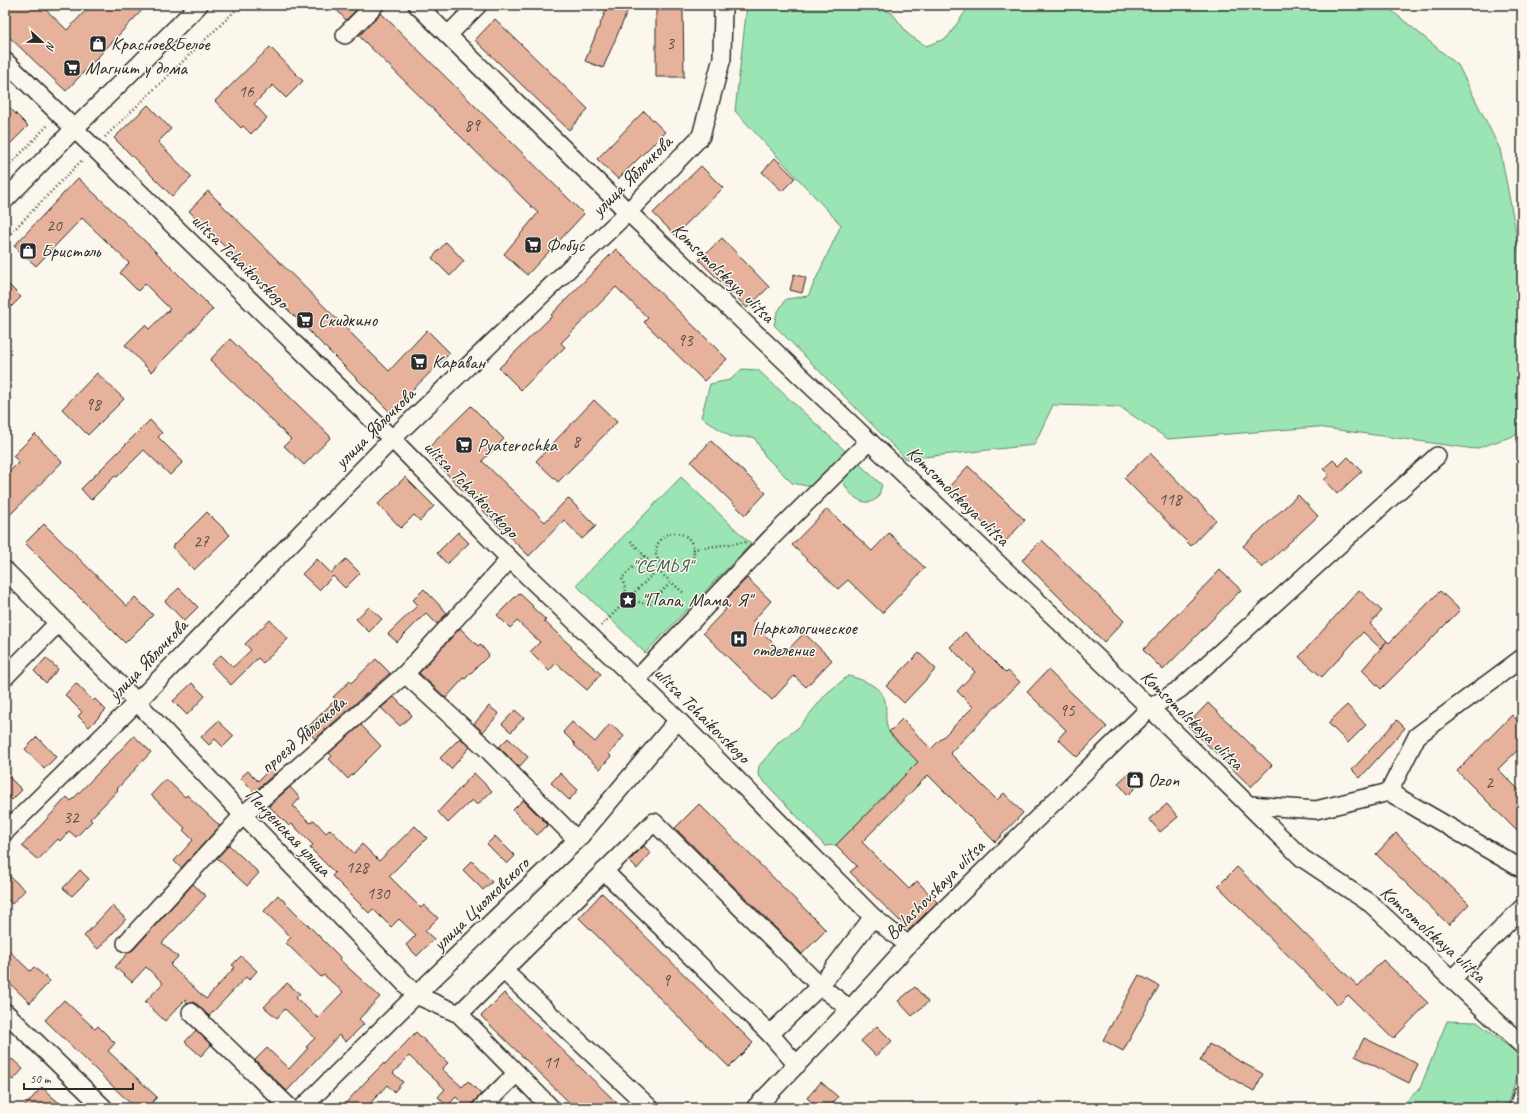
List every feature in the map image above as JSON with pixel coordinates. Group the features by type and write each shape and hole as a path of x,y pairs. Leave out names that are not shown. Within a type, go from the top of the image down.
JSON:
{"street":[{"path":"5,200 199,5"},
{"path":"345,35 375,5"},
{"name":"Komsomolskaya ulitsa","path":"417,5 628,212 1150,708 1302,858 1371,904 1522,1045"},
{"path":"448,35 478,5"},
{"name":"улица Яблочкова","path":"5,832 137,702 392,439 628,212 701,136 722,58 723,5"},
{"name":"ulitsa Tchaikovskogo","path":"5,61 392,439 510,559 678,720 873,917 908,945"},
{"path":"636,680 772,537 868,441"},
{"name":"Balashovskaya ulitsa","path":"755,1108 850,1010 908,945 1150,708 1180,689 1436,456"},
{"name":"проезд Яблочкова","path":"126,943 243,815 405,674 510,559"},
{"name":"Пензенская улица","path":"5,570 137,702 416,995 459,1014 551,1108"},
{"path":"5,677 58,623"},
{"path":"1389,792 1417,736 1522,658"},
{"path":"405,674 490,752 577,840"},
{"name":"улица Циолковского","path":"302,1108 416,995 577,840 678,720"},
{"path":"1250,805 1316,810 1389,792 1522,869"},
{"path":"459,1014 654,822 820,986 850,1010"},
{"path":"604,871 770,1034 797,1065"},
{"path":"1452,979 1522,908"},
{"path":"770,1034 820,986 873,917"},
{"path":"504,971 650,1108"},
{"path":"5,1012 104,1108"},
{"path":"191,1012 290,1108"},
{"path":"481,1108 517,1073"},
{"path":"1518,1108 1522,1095"}],"path":[{"path":"5,239 94,148 241,5"},
{"path":"5,170 59,114"},
{"path":"679,534 689,540 693,549 693,558 690,563 681,570 669,570 662,565 657,557 656,551 658,545 666,536 679,534"},
{"path":"631,541 657,570 686,594"},
{"path":"693,549 748,542"},
{"path":"628,599 622,578 644,556"},
{"path":"591,637 662,565"},
{"path":"628,599 649,605 671,582"}],"green space":[{"path":"747,5 871,5 892,13 909,35 926,46 947,38 970,5 1385,5 1458,65 1500,149 1522,263 1522,433 1475,449 1317,427 1168,439 1120,407 1053,405 1034,445 906,459 774,325 777,313 786,299 808,296 841,225 735,111"},
{"path":"742,369 758,370 882,485 878,498 871,502 865,502 855,498 845,485 841,475 822,484 807,486 792,483 765,456 754,437 731,437 701,417 710,384 730,380"},
{"name":"\"СЕМЬЯ\"","path":"681,477 751,544 645,653 576,585"},
{"path":"848,676 864,681 876,687 880,691 886,705 887,728 890,734 907,750 920,737 925,755 836,845 825,846 758,775 759,766 779,742 799,727 827,693"},
{"path":"1447,1021 1477,1022 1522,1057 1522,1064 1506,1108 1406,1108 1405,1102 1420,1088"}],"building":[{"path":"5,5 41,5 67,30 91,5 147,5 66,91 5,33"},
{"path":"332,5 361,5 346,20"},
{"path":"608,5 616,5 628,10 603,68 585,61"},
{"path":"656,10 683,10 684,77 656,77"},
{"path":"381,13 584,214 527,275 504,254 538,213 359,36"},
{"path":"495,19 588,109 569,130 475,40"},
{"path":"270,47 303,81 286,98 273,85 254,104 267,118 251,134 243,126 241,128 215,101"},
{"path":"5,103 28,126 5,149"},
{"path":"148,105 171,129 158,142 192,177 172,196 114,138"},
{"path":"644,111 665,132 618,179 597,159"},
{"path":"775,158 795,178 782,191 762,172"},
{"path":"701,166 723,188 675,235 653,213"},
{"path":"78,178 148,244 213,309 151,372 125,345 145,325 149,329 170,309 145,284 138,291 120,273 129,263 82,218 36,266 14,246"},
{"path":"208,191 389,371 427,330 450,353 390,412 189,211"},
{"path":"722,238 769,287 747,308 699,260"},
{"path":"446,242 464,261 450,276 432,258"},
{"path":"616,249 727,359 704,381 644,322 648,318 616,287 561,343 565,347 521,390 499,368 552,316 551,315"},
{"path":"794,274 806,278 802,293 790,290"},
{"path":"5,281 21,297 5,313"},
{"path":"230,339 331,437 304,465 284,446 291,439 210,360"},
{"path":"97,373 124,399 88,435 62,409"},
{"path":"594,400 617,422 558,482 536,461"},
{"path":"471,406 504,439 482,461 545,522 568,498 596,526 582,539 564,520 529,556 425,451"},
{"path":"150,420 162,433 158,437 183,462 170,475 144,450 91,500 81,489"},
{"path":"35,434 62,462 5,520 5,476 19,462 13,456"},
{"path":"711,441 766,493 745,515 691,462"},
{"path":"1150,453 1216,520 1191,546 1124,478"},
{"path":"1348,457 1362,471 1337,494 1324,480 1329,475 1323,469 1333,460 1339,466"},
{"path":"968,466 1025,520 1004,543 947,489"},
{"path":"405,477 434,506 420,521 414,515 401,528 378,504"},
{"path":"1298,495 1318,516 1262,568 1243,546"},
{"path":"827,509 872,551 889,533 925,568 882,613 848,580 838,589 792,545"},
{"path":"207,512 230,535 194,570 172,547"},
{"path":"44,524 127,606 135,597 153,615 125,643 25,543"},
{"path":"458,532 469,543 447,564 437,553"},
{"path":"1042,540 1124,621 1104,642 1022,560"},
{"path":"317,559 331,573 346,559 360,573 345,588 333,576 319,590 302,574"},
{"path":"1220,570 1241,590 1163,670 1143,650"},
{"name":"Наркологическое отделение","path":"747,578 771,601 752,622 784,654 804,633 832,660 806,687 794,676 772,700 703,633 726,609 722,604"},
{"path":"179,588 198,607 184,621 165,601"},
{"path":"424,589 447,613 437,624 426,613 397,642 388,634 418,605 413,600"},
{"path":"1359,590 1382,611 1370,624 1387,641 1380,648 1363,632 1322,677 1299,657"},
{"path":"1440,591 1460,610 1381,689 1362,670 1387,641 1389,643"},
{"path":"519,593 546,620 544,621 572,647 571,648 601,674 587,690 556,663 549,671 530,652 540,642 517,621 510,628 497,615"},
{"path":"369,607 382,619 369,632 356,619"},
{"path":"270,620 288,639 263,663 258,658 231,685 211,664 221,655 233,667 251,650 245,644"},
{"path":"460,628 478,646 480,644 489,655 465,679 464,678 446,698 419,673"},
{"path":"965,632 1006,673 1008,671 1020,682 950,753 997,800 1004,793 1023,813 995,842 928,775 862,842 909,889 917,881 937,902 909,930 850,872 857,866 836,845 918,762 889,732 902,719 931,749 973,707 957,691 975,672 950,647"},
{"path":"919,653 936,669 904,703 886,686"},
{"path":"46,658 58,669 46,683 34,671"},
{"path":"376,659 390,673 315,739 306,729 336,699 333,697 350,681 351,683"},
{"path":"1048,670 1107,727 1077,757 1058,739 1066,730 1027,692"},
{"path":"76,683 93,701 95,699 106,710 89,727 78,716 82,712 65,695"},
{"path":"192,683 205,696 187,715 173,701"},
{"path":"394,697 412,715 400,726 381,708"},
{"path":"1208,703 1272,765 1251,787 1187,725"},
{"path":"1347,705 1366,725 1348,743 1328,723"},
{"path":"489,706 499,714 483,732 474,724"},
{"path":"515,710 524,718 511,732 502,724"},
{"path":"1512,715 1522,725 1522,746 1498,769 1522,793 1522,836 1457,771"},
{"path":"1397,720 1405,728 1360,778 1352,770"},
{"path":"218,721 234,736 223,747 215,739 209,745 201,737"},
{"path":"572,722 595,742 610,724 624,736 609,754 611,756 600,769 574,745 575,744 563,732"},
{"path":"361,725 381,746 348,779 329,759 332,756 329,753"},
{"path":"134,736 151,752 90,819 92,821 76,837 69,831 60,841 58,839 38,860 22,846 67,797 71,801"},
{"path":"37,737 56,757 44,769 25,749"},
{"path":"460,738 470,747 451,769 440,758"},
{"path":"508,738 528,757 519,767 499,747"},
{"path":"272,767 277,772 254,792 240,778 248,771 258,781"},
{"path":"1131,771 1141,782 1128,795 1118,783"},
{"path":"5,773 22,790 12,800 5,793"},
{"path":"474,773 492,791 477,805 472,800 448,823 438,812"},
{"path":"560,773 578,790 569,800 551,783"},
{"path":"166,779 185,797 187,795 220,826 181,868 174,861 193,840 183,830 185,828 151,795"},
{"path":"290,787 300,798 293,806 310,823 314,820 326,833 330,829 354,853 362,844 379,861 415,826 427,838 389,876 421,908 424,905 438,918 425,931 434,939 417,956 406,945 416,935 399,919 391,927 373,909 369,913 332,876 335,873 310,848 313,845 292,824 289,826 269,806"},
{"path":"523,800 548,825 537,835 513,810"},
{"path":"699,804 826,930 802,954 675,828"},
{"path":"1167,804 1178,817 1160,832 1149,819"},
{"path":"1396,833 1469,904 1449,925 1376,854"},
{"path":"495,836 515,856 507,864 487,844"},
{"path":"229,845 259,873 247,886 217,858"},
{"path":"644,846 651,853 637,869 629,861"},
{"path":"472,861 492,882 483,890 463,870"},
{"path":"1237,867 1358,986 1383,960 1428,1003 1393,1039 1348,995 1338,1005 1218,886"},
{"path":"80,870 89,879 72,896 63,888"},
{"path":"5,872 25,890 12,904 5,897"},
{"path":"193,884 206,896 162,943 178,957 170,965 206,999 235,967 232,965 241,956 257,971 249,980 246,977 209,1016 198,1005 193,1002 187,1003 185,1000 165,1021 145,1002 163,983 146,967 132,982 115,967 128,953 133,950"},
{"path":"602,893 753,1043 729,1067 579,918"},
{"path":"278,895 340,957 339,959 380,997 359,1019 364,1024 346,1042 339,1035 287,1091 255,1060 267,1048 289,1069 315,1038 285,1009 277,1018 264,1007 287,983 300,994 296,998 318,1018 343,992 324,975 321,977 286,943 291,937 264,911"},
{"path":"112,906 126,919 98,949 84,936"},
{"path":"5,947 30,971 34,967 50,981 30,1003 5,979"},
{"path":"1139,975 1159,986 1123,1051 1103,1040"},
{"path":"915,987 928,1002 912,1016 898,1001"},
{"path":"504,993 622,1108 575,1108 481,1016"},
{"path":"64,1000 95,1029 98,1026 115,1043 108,1051 157,1097 147,1108 135,1108 45,1020"},
{"path":"877,1026 892,1041 876,1056 861,1041"},
{"path":"196,1030 211,1045 201,1056 185,1042"},
{"path":"416,1032 448,1063 442,1069 462,1087 468,1081 481,1094 474,1101 471,1108 467,1108 456,1097 447,1106 438,1097 445,1089 409,1056 393,1073 403,1082 394,1092 387,1085 366,1108 341,1108 368,1079 384,1063 385,1065"},
{"path":"1364,1038 1418,1064 1409,1083 1355,1056"},
{"path":"1209,1044 1263,1074 1254,1091 1200,1061"},
{"path":"12,1059 23,1069 13,1080 5,1073 5,1067"},
{"path":"821,1082 838,1097 829,1108 819,1108 807,1098"},
{"path":"42,1087 50,1095 65,1108 23,1108"}],"place":[{"name":"Красное&Белое","path":"98,44"},
{"name":"Магнит у дома","path":"72,68"},
{"name":"Фобус","path":"533,245"},
{"name":"Бристоль","path":"28,251"},
{"name":"Скидкино","path":"305,320"},
{"name":"Караван","path":"419,362"},
{"name":"Pyaterochka","path":"464,445"},
{"name":"\"Папа, Мама, Я\"","path":"628,600"},
{"name":"Наркологическое отделение","path":"739,639"},
{"name":"Ozon","path":"1135,780"}]}
